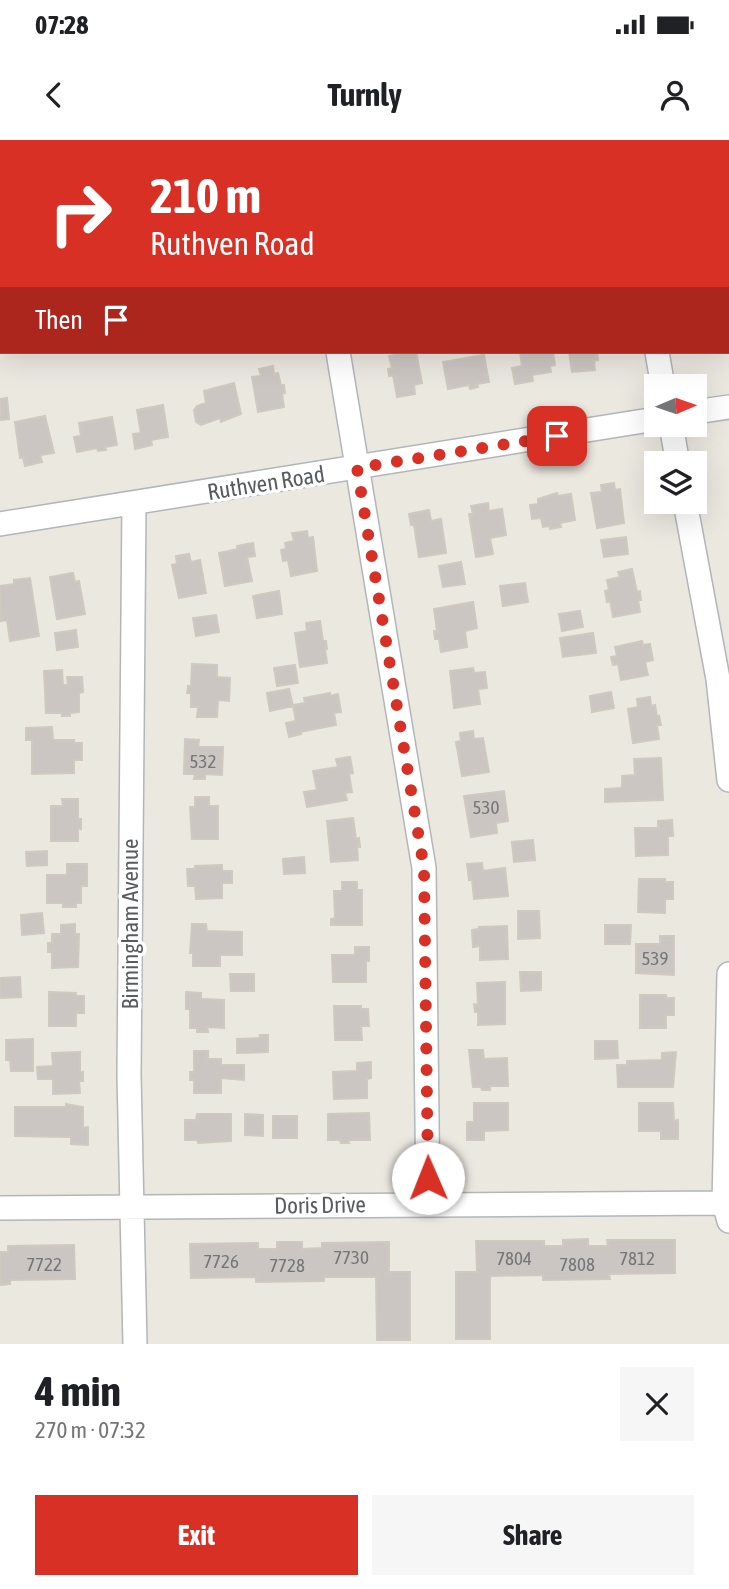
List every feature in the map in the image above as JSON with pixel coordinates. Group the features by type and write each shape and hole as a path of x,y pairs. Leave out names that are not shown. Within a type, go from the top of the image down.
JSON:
{"street":[{"path":"338,354 424,868 428,1204"},
{"path":"657,354 661,374"},
{"path":"707,410 729,407"},
{"name":"Ruthven Road","path":"0,524 644,421"},
{"name":"Birmingham Avenue","path":"134,503 129,1075 135,1344"},
{"path":"687,514 718,679 729,780"},
{"path":"726,1212 729,974"},
{"name":"Doris Drive","path":"0,1208 428,1204 726,1212"}],"building":[{"path":"416,354 422,383 414,385 415,394 397,397 393,375 389,376 388,369 392,368 389,356"},
{"path":"520,354 553,354 555,365 550,366 551,372 532,375 533,381 515,384 512,368 522,366"},
{"path":"569,354 597,354 598,360 594,361 595,370 572,372"},
{"path":"484,355 489,382 477,384 478,387 470,389 469,385 448,389 443,362"},
{"path":"273,366 274,374 278,373 281,385 284,385 284,407 258,412 252,377 261,376 259,369"},
{"path":"234,383 241,414 221,422 220,418 201,425 196,422 194,410 206,403 204,391"},
{"path":"7,398 9,419 0,420 0,399"},
{"path":"163,405 168,437 151,440 152,445 135,449 133,434 141,433 137,410"},
{"path":"45,416 54,453 40,455 42,462 25,466 23,457 20,458 15,422"},
{"path":"112,417 117,445 105,447 106,450 98,451 97,448 77,452 74,437 81,436 79,423"},
{"path":"614,483 615,490 620,489 624,523 597,528 591,493 602,492 601,485"},
{"path":"557,493 558,496 571,494 575,520 560,523 561,527 543,527 541,518 532,519 530,505 538,504 538,499"},
{"path":"488,503 489,511 502,509 506,535 490,538 493,554 476,557 469,514 473,514 471,506"},
{"path":"429,510 431,521 441,519 446,553 419,557 414,525 411,525 409,514"},
{"path":"307,531 308,538 313,537 317,571 291,576 288,560 283,561 281,550 286,549 285,543 294,541 292,533"},
{"path":"626,537 628,554 604,557 601,540"},
{"path":"253,543 255,556 247,557 252,581 225,586 219,553"},
{"path":"189,554 191,562 200,560 206,593 179,598 172,565 177,564 176,556"},
{"path":"461,562 465,584 443,587 439,566"},
{"path":"632,569 637,592 640,591 640,612 613,617 605,591 609,590 607,580 620,577 618,572"},
{"path":"73,573 75,582 79,581 85,614 57,619 50,577"},
{"path":"30,578 39,636 10,641 7,620 1,621 0,586 14,584 14,580"},
{"path":"525,583 528,602 503,606 500,586"},
{"path":"279,591 282,614 257,618 253,596"},
{"path":"473,602 477,628 465,631 467,647 441,652 439,639 435,639 434,631 437,631 434,609"},
{"path":"580,611 583,627 562,631 559,614"},
{"path":"216,615 219,632 196,636 193,618"},
{"path":"320,621 323,641 326,641 327,663 300,667 295,633 307,631 306,623"},
{"path":"76,630 78,647 57,650 55,633"},
{"path":"593,633 596,653 563,657 560,638"},
{"path":"642,641 643,645 650,644 653,660 645,662 648,675 621,680 618,664 613,665 611,657 617,656 615,647"},
{"path":"192,664 217,665 217,677 230,678 229,701 218,700 217,717 197,717 198,707 191,707 191,693 187,693 188,686 191,686"},
{"path":"295,665 298,683 277,686 274,668"},
{"path":"473,668 474,673 485,672 487,688 478,689 480,704 454,708 450,671"},
{"path":"62,670 63,685 68,685 67,677 82,677 83,692 79,693 79,712 70,713 70,716 46,713 44,671"},
{"path":"289,689 293,706 270,711 267,693"},
{"path":"611,692 614,708 592,712 590,696"},
{"path":"330,693 330,696 338,694 341,712 334,713 336,725 300,732 301,734 289,737 286,723 296,721 293,705 305,703 304,698"},
{"path":"650,697 651,706 655,705 661,725 657,725 659,739 633,743 628,709 638,707 637,699"},
{"path":"52,727 53,740 74,740 74,743 82,743 82,760 74,760 74,773 32,774 32,740 26,740 26,728"},
{"path":"473,731 474,739 483,738 489,772 462,776 456,742 461,741 460,733"},
{"path":"185,739 199,740 198,747 223,747 222,775 205,774 205,779 194,779 195,774 184,774"},
{"path":"350,757 352,792 345,793 347,800 307,807 304,792 317,790 313,771 338,767 336,759"},
{"path":"661,758 663,800 605,802 605,789 622,788 622,776 635,775 634,759"},
{"path":"504,791 508,821 496,823 497,833 471,837 464,796"},
{"path":"195,797 209,797 209,806 218,806 218,839 192,839 190,807 195,807"},
{"path":"62,799 78,799 81,829 78,828 78,841 51,841 51,806 63,806"},
{"path":"353,818 356,839 359,838 358,860 331,862 327,821"},
{"path":"672,820 673,836 668,836 668,855 636,856 635,828 658,828 658,821"},
{"path":"533,840 535,860 514,862 512,842"},
{"path":"47,851 47,865 27,866 26,852"},
{"path":"304,857 305,873 284,874 283,859"},
{"path":"482,863 483,871 505,868 508,896 474,899 467,864"},
{"path":"67,864 87,864 87,886 81,886 81,903 76,903 76,907 63,907 63,903 47,903 47,875 67,875"},
{"path":"222,865 222,871 232,871 232,883 222,883 222,898 196,899 195,886 188,886 187,869"},
{"path":"639,879 665,879 665,882 673,882 673,899 665,899 665,913 638,912"},
{"path":"342,882 357,882 357,890 362,890 362,925 331,925 331,919 335,918 334,891 342,891"},
{"path":"518,911 539,911 540,938 518,939"},
{"path":"42,913 44,933 22,935 21,915"},
{"path":"75,924 75,934 79,934 78,967 52,968 52,952 48,952 48,943 52,943 52,934 61,934 61,925"},
{"path":"192,924 206,924 207,931 242,932 242,955 220,955 220,966 193,966 193,953 190,953"},
{"path":"605,925 631,925 630,944 605,944"},
{"path":"507,926 508,959 480,960 480,946 473,947 472,930 479,927"},
{"path":"660,936 674,936 674,975 636,973 636,944 660,944"},
{"path":"355,947 369,947 366,982 333,982 332,955 355,955"},
{"path":"520,972 541,972 541,990 521,991"},
{"path":"230,974 254,974 254,991 231,991"},
{"path":"20,977 21,997 0,998 0,978"},
{"path":"505,982 505,1024 478,1025 478,1012 475,1012 474,1004 478,1005 477,983"},
{"path":"49,992 84,996 84,1013 76,1013 76,1026 49,1026"},
{"path":"186,992 201,993 201,999 224,1000 224,1028 207,1027 208,1032 197,1032 197,1028 190,1028"},
{"path":"640,995 666,995 666,998 674,998 674,1015 666,1015 666,1028 640,1028"},
{"path":"334,1006 361,1006 361,1009 368,1009 369,1026 361,1026 362,1040 335,1040"},
{"path":"260,1035 268,1035 268,1052 237,1053 237,1039 259,1038"},
{"path":"33,1039 33,1071 11,1071 10,1060 6,1060 6,1040"},
{"path":"595,1041 617,1041 618,1058 595,1059"},
{"path":"469,1050 483,1050 484,1059 507,1058 508,1086 490,1086 490,1090 473,1087"},
{"path":"194,1051 208,1051 208,1059 221,1059 221,1065 244,1065 244,1080 221,1078 221,1093 194,1093 194,1080 190,1080 190,1072 194,1072"},
{"path":"80,1052 80,1073 83,1072 83,1081 79,1081 80,1093 53,1094 53,1079 38,1079 37,1067 53,1066 52,1053"},
{"path":"676,1052 673,1087 618,1087 617,1065 627,1065 627,1061 662,1060 662,1053"},
{"path":"371,1062 367,1098 334,1099 333,1072 357,1071 357,1063"},
{"path":"474,1103 508,1103 508,1130 484,1131 484,1140 467,1140 467,1122 474,1122"},
{"path":"639,1103 673,1103 674,1121 678,1120 678,1139 661,1139 661,1131 639,1131"},
{"path":"66,1104 83,1107 83,1128 88,1127 88,1145 71,1144 71,1137 15,1136 15,1107 66,1107"},
{"path":"369,1113 370,1140 348,1140 349,1143 341,1143 340,1140 328,1140 328,1114"},
{"path":"197,1114 231,1114 231,1141 198,1143 197,1140 185,1140 185,1120 196,1120"},
{"path":"245,1114 263,1115 263,1136 245,1135"},
{"path":"273,1116 297,1116 297,1138 273,1138"},
{"path":"588,1239 588,1246 608,1246 607,1240 675,1240 675,1273 609,1274 610,1279 543,1280 543,1275 490,1276 490,1339 456,1339 456,1272 477,1272 476,1241 544,1241 544,1246 563,1246 563,1240"},
{"path":"277,1242 302,1242 302,1249 322,1248 322,1243 389,1242 389,1272 410,1272 410,1340 377,1340 376,1277 324,1277 324,1281 256,1282 256,1277 191,1278 190,1244 258,1243 258,1249 277,1249"},
{"path":"74,1245 75,1279 10,1280 10,1284 0,1285 0,1252 8,1252 8,1246"}],"route":[{"path":"428,1178 424,868 357,468 557,436"}]}
